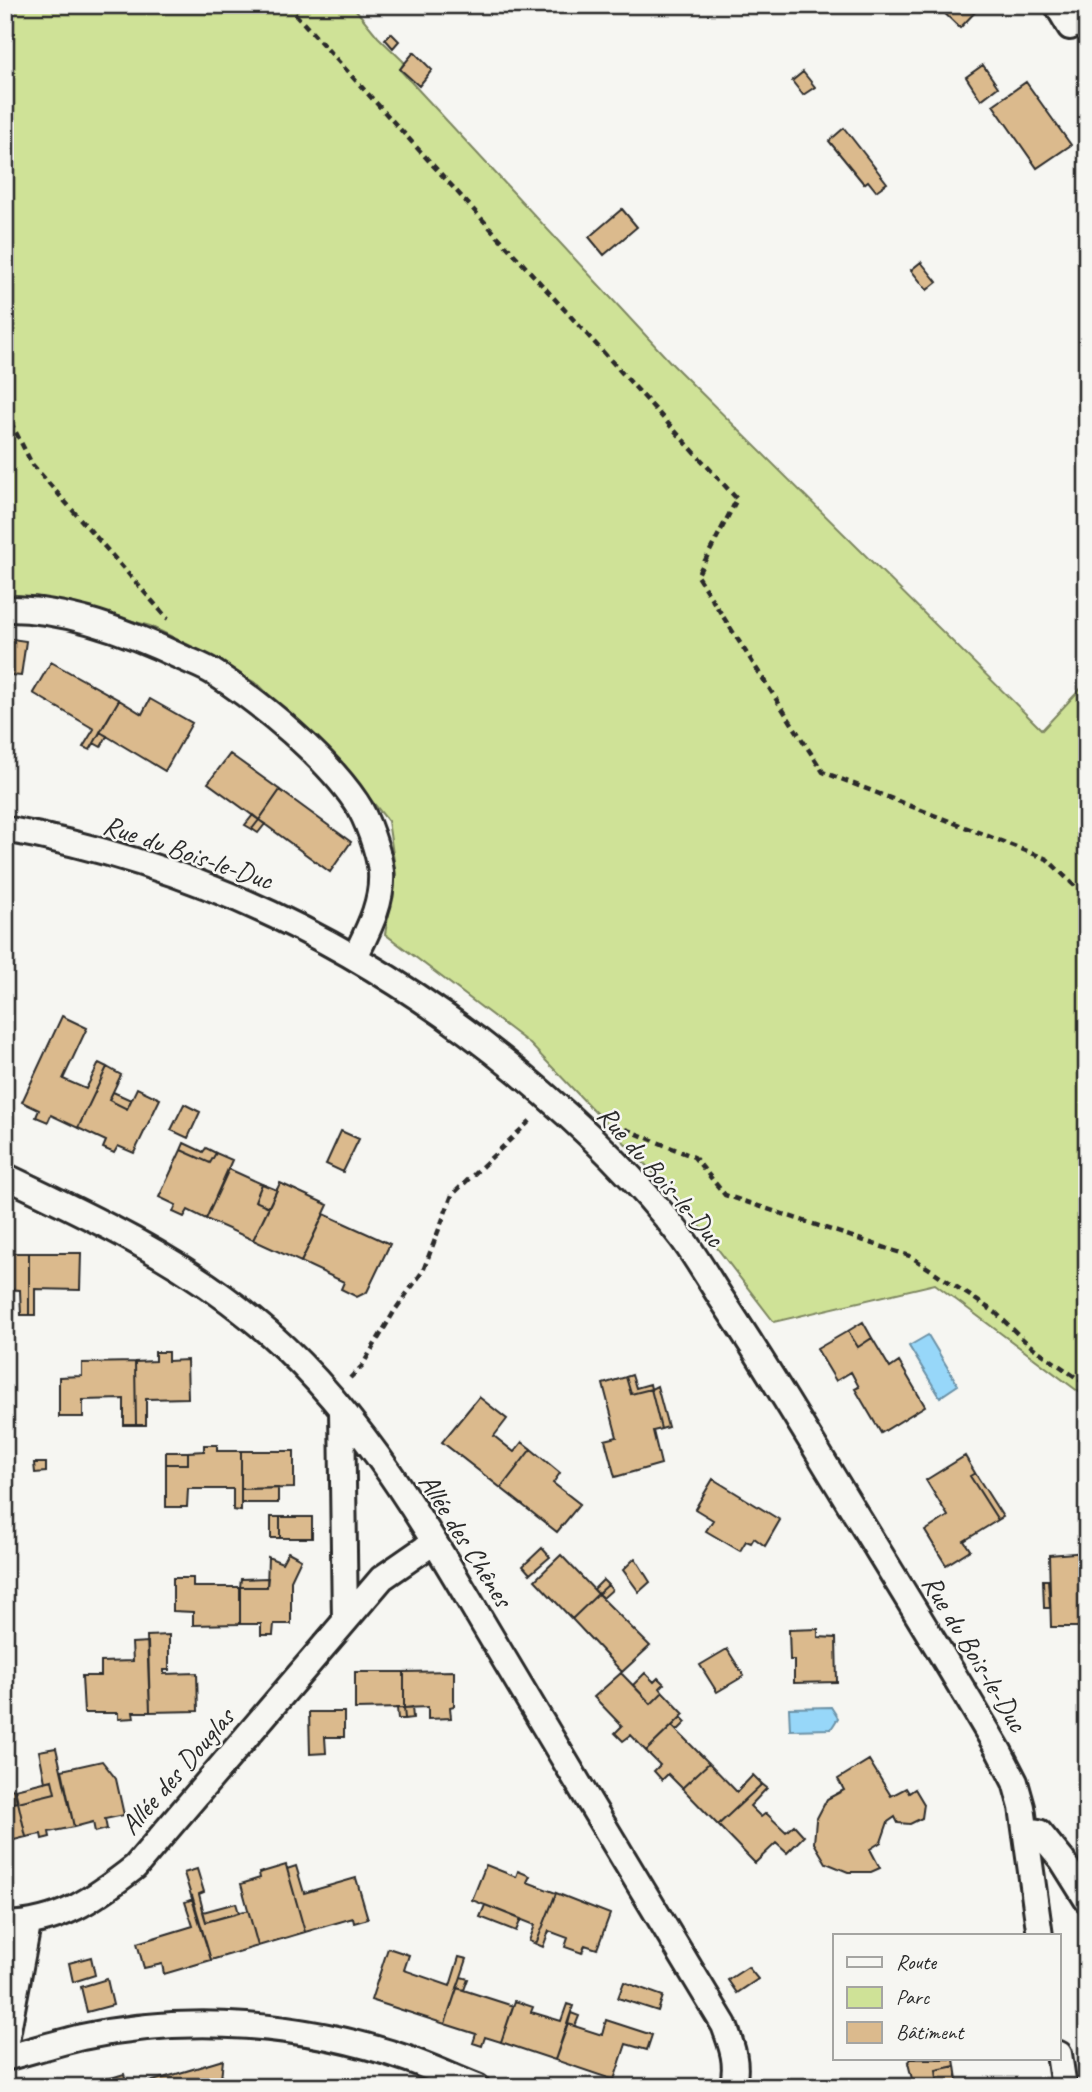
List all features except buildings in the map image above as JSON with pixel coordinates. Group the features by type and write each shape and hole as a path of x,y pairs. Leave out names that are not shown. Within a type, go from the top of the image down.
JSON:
{"street":[{"path":"1057,5 1070,27"},
{"path":"5,609 40,611 81,620 148,641 215,673 296,735 357,803 369,830 381,871 375,915 355,957"},
{"name":"Rue du Bois-le-Duc","path":"5,828 153,866 238,897 305,928 448,1016 599,1143 675,1230 757,1353 999,1751 1014,1782 1026,1830 1040,1934"},
{"name":"Allée des Chênes","path":"5,1176 109,1225 208,1284 288,1351 337,1404 378,1457 433,1542 724,2025 732,2044 734,2076"},
{"path":"337,1404 345,1621"},
{"name":"Allée des Douglas","path":"5,2046 16,1925 69,1912 102,1893 135,1867 382,1578 433,1542"},
{"path":"1026,1830 1039,1832 1062,1860 1087,1900"},
{"path":"5,2058 84,2037 153,2027 206,2024 244,2026 319,2036 364,2046 407,2059 477,2087"},
{"path":"1060,2060 1064,2087"}],"path":[{"path":"287,5 737,499 697,576 823,772 1046,859 1087,898"},
{"path":"5,411 32,464 169,620"},
{"path":"337,1404 395,1310 423,1271 452,1195 552,1101"},
{"path":"617,1126 694,1157 725,1195 910,1255 996,1313 1028,1344 1087,1385"}],"green space":[{"path":"5,5 352,5 378,37 404,62 400,70 673,365 1042,730 1087,682 1087,1398 935,1284 774,1322 684,1205 530,1044 385,934 396,874 388,821 355,780 259,685 199,650 150,626 35,596 5,596"}],"water":[{"path":"928,1335 958,1385 940,1397 909,1346"},
{"path":"831,1707 838,1718 831,1729 790,1730 789,1708"}]}
